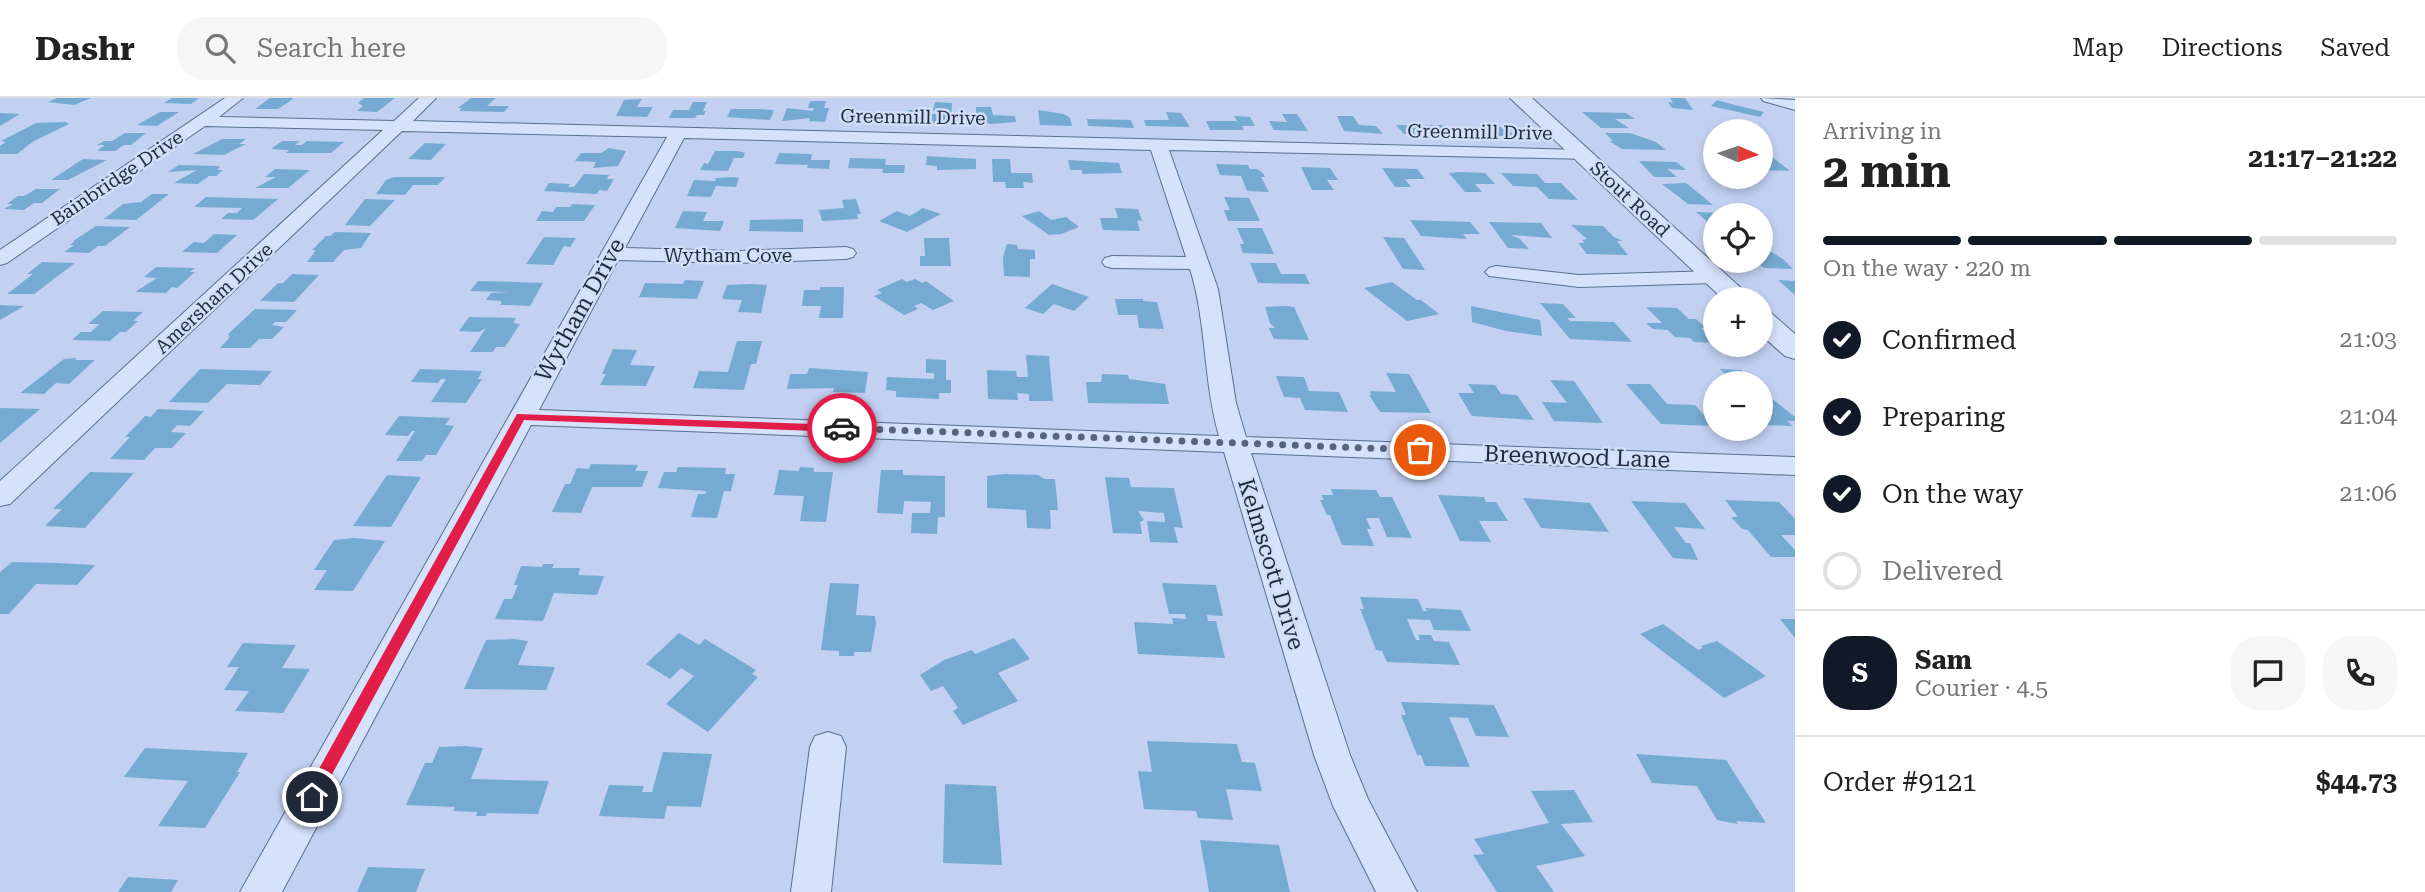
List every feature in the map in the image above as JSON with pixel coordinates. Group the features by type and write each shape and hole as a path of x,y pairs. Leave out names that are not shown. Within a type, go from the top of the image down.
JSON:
{"street":[{"name":"Bainbridge Drive","path":"0,259 234,98"},
{"name":"Amersham Drive","path":"0,498 428,98"},
{"name":"Stout Road","path":"1520,98 1726,287"},
{"path":"1769,98 1795,105"},
{"name":"Greenmill Drive","path":"201,121 1583,155"},
{"name":"Wytham Drive","path":"260,892 678,132"},
{"name":"Kelmscott Drive","path":"1158,144 1214,313 1221,393 1233,443 1332,755 1352,806 1397,892"},
{"name":"Wytham Cove","path":"611,254 737,257 846,253"},
{"path":"1112,262 1199,263"},
{"path":"1496,272 1579,281 1715,277"},
{"path":"1773,330 1795,350"},
{"name":"Breenwood Lane","path":"520,417 1795,466"},
{"path":"811,892 828,747"}],"building":[{"path":"57,98 91,98 74,105 48,102"},
{"path":"172,98 199,98 191,104 164,103"},
{"path":"270,98 293,99 278,109 255,109"},
{"path":"364,98 395,98 377,112 357,111 363,106 358,103"},
{"path":"471,98 496,98 487,106 509,106 504,112 459,111 462,108 458,108"},
{"path":"1670,98 1685,98 1693,110 1672,108 1668,102 1673,103"},
{"path":"642,99 637,107 653,107 647,117 616,116 624,100"},
{"path":"1717,100 1764,112 1760,117 1711,106"},
{"path":"810,101 826,101 824,108 829,108 825,122 809,121 810,118 782,121 787,108 813,111 814,108 808,108"},
{"path":"693,102 707,102 704,115 697,115 695,118 669,118 673,110 689,110"},
{"path":"935,102 952,103 951,124 906,122 908,110 926,110 925,114 938,114 938,111 933,111"},
{"path":"976,107 991,107 993,115 1015,116 1016,122 991,124 972,121 972,115 976,115"},
{"path":"731,109 774,110 770,120 727,117"},
{"path":"1038,110 1064,114 1070,118 1072,126 1040,125"},
{"path":"849,111 890,113 888,121 846,121"},
{"path":"160,112 179,112 157,126 137,125"},
{"path":"1166,112 1181,113 1190,127 1146,126 1144,120 1169,120"},
{"path":"1582,112 1626,113 1635,119 1615,119 1629,128 1601,128"},
{"path":"0,113 20,114 0,126"},
{"path":"1282,114 1297,114 1308,131 1274,130 1269,121 1287,122"},
{"path":"1234,116 1250,117 1255,126 1242,126 1244,130 1210,130 1206,121 1237,121"},
{"path":"1337,116 1353,116 1359,125 1376,126 1383,134 1344,131"},
{"path":"1087,119 1131,120 1134,128 1088,126"},
{"path":"36,123 69,124 34,141 17,154 0,154 0,146 6,142 1,141"},
{"path":"1396,125 1442,125 1450,134 1404,134"},
{"path":"1474,127 1505,127 1515,136 1483,136"},
{"path":"125,133 146,133 131,145 124,145 115,151 97,151 105,145 97,145 112,141"},
{"path":"1605,133 1630,133 1656,142 1666,150 1622,149 1609,141 1613,141"},
{"path":"222,139 246,139 239,144 246,144 224,155 193,154"},
{"path":"282,141 300,141 295,145 302,145 307,141 344,142 331,153 286,153 289,150 271,149"},
{"path":"425,143 446,144 431,160 408,159"},
{"path":"609,148 626,151 618,166 593,168 596,162 575,161 581,153 601,153"},
{"path":"715,151 745,153 743,158 734,158 728,171 700,170 704,163 708,164"},
{"path":"779,153 812,154 811,160 830,160 829,169 775,164"},
{"path":"927,156 976,159 976,169 937,170 937,166 926,165"},
{"path":"850,158 886,159 885,165 905,165 904,173 882,173 883,169 848,168"},
{"path":"1773,158 1790,171 1773,170"},
{"path":"83,159 107,160 68,180 51,180"},
{"path":"992,159 1010,159 1011,173 1032,173 1033,183 1023,182 1024,188 1006,188 1005,182 993,182"},
{"path":"1068,160 1119,163 1122,173 1082,174 1082,170 1070,170"},
{"path":"1639,161 1676,162 1686,170 1667,169 1677,177 1654,177"},
{"path":"1216,164 1248,165 1250,169 1257,169 1263,173 1265,177 1261,177 1269,192 1247,191 1241,176 1220,175"},
{"path":"179,165 218,166 220,167 217,170 223,170 198,184 174,183 197,170 168,172"},
{"path":"1301,167 1330,168 1338,180 1327,180 1334,190 1312,190"},
{"path":"1382,168 1417,169 1425,179 1405,179 1411,187 1395,187"},
{"path":"275,169 310,170 288,188 255,188 276,177 265,177"},
{"path":"1449,173 1485,173 1495,184 1475,184 1482,192 1465,192"},
{"path":"1501,173 1537,174 1545,183 1561,183 1578,200 1549,199 1537,187 1513,186"},
{"path":"584,174 609,175 607,179 614,179 607,191 599,190 597,194 544,191 549,183 570,184 568,187 574,187"},
{"path":"394,177 445,177 438,185 413,185 405,195 376,194 386,180"},
{"path":"716,178 739,178 736,187 716,186 711,197 687,196 694,180 715,181"},
{"path":"1686,183 1711,203 1688,204 1662,184"},
{"path":"36,189 60,189 42,203 34,203 24,210 4,209 13,204 7,204 18,196 24,196"},
{"path":"152,194 169,194 136,220 104,219 123,204 141,202"},
{"path":"206,197 278,199 253,220 221,219 228,213 237,213 242,208 194,207"},
{"path":"1224,197 1249,198 1260,221 1228,221 1224,210 1230,210"},
{"path":"365,199 395,200 370,226 345,225"},
{"path":"856,199 861,214 857,214 858,219 822,221 819,210 844,208 842,200"},
{"path":"572,204 595,205 584,221 536,221 542,211 553,212 556,207 570,207"},
{"path":"923,208 941,214 907,232 879,221 897,211 910,216"},
{"path":"1115,208 1138,209 1142,221 1137,220 1140,231 1103,230 1100,218 1118,218"},
{"path":"683,211 707,212 703,221 724,221 720,231 675,228"},
{"path":"1039,211 1051,220 1066,217 1079,227 1061,234 1049,235 1022,216"},
{"path":"803,219 803,232 749,231 750,220"},
{"path":"1410,220 1470,222 1480,234 1463,234 1467,239 1421,236"},
{"path":"1489,222 1541,223 1552,238 1511,235 1520,239 1529,249 1508,248"},
{"path":"1571,225 1603,226 1614,237 1623,241 1617,241 1628,255 1587,254 1578,243 1585,243 1582,240 1587,239"},
{"path":"96,226 130,227 105,246 98,246 89,253 64,252 74,245 70,245 73,241"},
{"path":"1237,228 1262,228 1274,254 1243,253 1240,244 1244,244"},
{"path":"335,232 371,233 361,248 344,250 333,262 307,262 316,250 312,250 326,236"},
{"path":"214,234 237,235 217,253 182,252 194,242 204,243"},
{"path":"544,237 576,238 570,247 564,246 553,265 526,264"},
{"path":"1383,237 1404,238 1425,270 1403,269"},
{"path":"924,238 949,238 951,266 920,266 920,256 925,256"},
{"path":"1007,244 1017,245 1018,249 1035,250 1035,259 1030,259 1030,277 1004,276 1003,257"},
{"path":"1773,253 1783,259 1793,269 1773,268"},
{"path":"42,262 75,263 34,294 7,294 33,274 27,274"},
{"path":"1250,263 1276,263 1281,274 1305,274 1310,284 1258,283"},
{"path":"156,267 195,268 190,272 195,272 177,288 172,287 166,293 135,292 157,278 144,277"},
{"path":"292,274 319,275 294,302 260,301 278,283 283,283"},
{"path":"902,279 907,282 915,279 922,283 926,281 954,301 933,310 921,303 914,306 918,309 904,315 874,296 882,293 877,290"},
{"path":"685,280 704,281 697,299 639,297 645,283 683,284"},
{"path":"1778,280 1795,281 1795,295"},
{"path":"478,281 543,283 530,306 500,305 502,301 486,300 491,293 509,292 470,291"},
{"path":"1392,282 1439,314 1407,321 1364,288"},
{"path":"1052,284 1089,297 1074,311 1054,304 1043,314 1025,308"},
{"path":"727,285 767,285 761,313 738,312 742,300 722,299"},
{"path":"820,287 844,287 843,318 819,318 821,306 802,306 804,290 820,290"},
{"path":"1115,299 1157,302 1164,329 1139,328 1137,315 1118,315"},
{"path":"1540,303 1563,304 1576,318 1567,318 1570,321 1614,322 1632,342 1570,339"},
{"path":"0,305 24,306 0,320"},
{"path":"1471,306 1540,320 1542,336 1506,331 1472,322"},
{"path":"1265,307 1294,307 1309,340 1274,339 1269,328 1275,328 1270,323"},
{"path":"1646,307 1677,308 1689,319 1696,319 1703,325 1703,342 1675,337 1668,330 1653,329 1646,323 1662,323"},
{"path":"255,309 297,310 286,322 275,322 272,325 284,327 272,339 259,339 250,348 220,348 230,337 228,334"},
{"path":"103,311 143,312 126,332 120,332 110,341 72,340 81,332 91,332 100,324 88,324"},
{"path":"469,317 516,318 513,323 520,324 505,347 496,347 493,352 470,352 486,328 479,332 459,331"},
{"path":"737,341 762,341 756,364 751,364 744,390 693,388 699,371 728,372"},
{"path":"613,349 637,350 630,365 655,366 646,386 600,385"},
{"path":"1026,355 1049,356 1053,401 1029,401 1029,394 1017,393 1018,400 988,399 987,370 1016,371 1017,377 1028,377"},
{"path":"77,358 75,360 95,360 69,384 56,383 44,394 20,393 64,359"},
{"path":"926,359 946,360 946,380 951,380 951,393 939,393 939,399 896,397 896,391 886,390 887,377 934,379 934,373 926,373"},
{"path":"809,368 868,372 865,393 833,392 834,388 787,389 790,374 807,374"},
{"path":"200,369 272,371 260,385 227,384 208,403 169,402"},
{"path":"420,369 482,371 478,379 482,379 466,403 431,402 446,379 441,379 438,383 411,382"},
{"path":"1386,373 1409,374 1431,413 1380,412 1369,395 1370,391 1396,392"},
{"path":"1102,374 1128,375 1129,379 1165,384 1169,404 1088,403 1086,382 1101,382"},
{"path":"1276,376 1304,377 1309,391 1339,392 1348,412 1305,410 1300,398 1284,397"},
{"path":"1550,380 1574,381 1603,423 1554,421 1542,402 1567,403"},
{"path":"1468,384 1495,385 1501,394 1517,395 1534,420 1472,416 1458,393 1474,393"},
{"path":"1626,384 1650,384 1667,404 1695,405 1703,414 1703,426 1661,424"},
{"path":"1773,399 1795,417 1795,421 1787,421 1793,426 1773,425"},
{"path":"0,408 40,409 0,443"},
{"path":"158,409 204,411 190,426 177,425 171,432 186,433 172,448 155,448 144,460 110,459 130,437 125,437 145,416 151,417"},
{"path":"399,416 450,418 445,425 454,426 436,455 426,455 422,461 396,461 415,431 408,436 385,435"},
{"path":"591,464 638,465 635,471 648,471 642,487 592,487 581,513 552,512 565,484 570,484 577,468 589,469"},
{"path":"678,467 726,468 725,474 735,474 731,491 724,491 717,518 691,517 698,494 705,494 706,491 658,488 664,472 676,472"},
{"path":"800,467 814,468 814,472 833,472 826,522 800,521 804,496 774,495 779,470 799,471"},
{"path":"881,470 903,470 903,475 945,476 945,517 938,517 937,534 911,533 912,513 930,513 931,502 904,501 903,514 877,513"},
{"path":"90,472 134,473 85,528 45,526 62,509 53,509"},
{"path":"387,475 421,477 391,527 353,526"},
{"path":"1038,475 1045,479 1055,479 1058,510 1050,510 1051,529 1027,528 1026,510 987,508 987,476"},
{"path":"1105,477 1129,478 1131,487 1174,488 1183,528 1174,527 1178,543 1150,542 1147,521 1165,522 1164,513 1138,511 1144,520 1140,522 1142,534 1113,533"},
{"path":"1331,489 1376,490 1380,497 1392,497 1412,538 1387,537 1379,518 1366,518 1374,546 1342,545 1330,515 1327,515 1320,500 1324,500 1321,495 1333,495"},
{"path":"1438,495 1484,497 1486,502 1496,502 1508,521 1479,521 1491,542 1460,541"},
{"path":"1523,498 1590,503 1609,532 1541,528"},
{"path":"1725,500 1779,502 1795,519 1795,535 1781,535 1795,550 1795,557 1771,557 1748,530 1742,529 1731,517 1738,517"},
{"path":"1631,501 1685,503 1705,529 1674,527 1686,543 1690,543 1698,560 1673,558"},
{"path":"354,538 385,541 353,591 314,590 327,570 314,570 334,540"},
{"path":"12,562 95,565 77,585 36,584 9,614 0,614 0,572"},
{"path":"543,564 554,564 552,568 580,568 578,575 604,576 597,595 554,593 543,621 495,619 504,599 512,599 518,585 514,585 521,566 542,567"},
{"path":"830,583 859,584 856,615 875,616 871,652 854,652 854,656 839,656 839,651 821,650"},
{"path":"1162,583 1216,585 1223,616 1207,615 1208,621 1216,621 1225,658 1138,654 1134,622 1173,624 1172,618 1186,619 1185,614 1169,614"},
{"path":"1360,597 1418,599 1423,611 1427,611 1425,608 1461,610 1471,631 1434,630 1430,620 1407,619 1416,640 1420,640 1418,635 1431,635 1434,641 1449,642 1460,665 1387,662 1382,651 1376,650 1360,609 1364,609"},
{"path":"1780,619 1795,619 1795,638"},
{"path":"1663,624 1698,650 1703,648 1701,646 1717,641 1766,676 1724,698 1640,634"},
{"path":"679,633 699,645 705,639 756,670 752,674 758,677 708,732 666,704 694,676 681,668 670,679 646,664"},
{"path":"1014,638 1030,659 998,673 1018,701 963,725 953,711 958,708 943,686 931,691 920,675 944,660 972,650 975,654"},
{"path":"486,640 528,641 518,665 555,667 546,690 464,689"},
{"path":"243,643 296,645 282,668 310,669 283,713 235,711 249,691 224,690 239,667 227,667"},
{"path":"1401,702 1494,705 1509,737 1476,736 1468,718 1449,717 1470,767 1425,766 1421,755 1417,755 1401,715 1406,715"},
{"path":"1147,741 1237,744 1242,762 1255,763 1262,791 1226,789 1233,820 1198,818 1196,811 1144,809 1138,771 1152,772"},
{"path":"439,747 483,748 471,779 549,781 538,814 487,813 486,816 476,816 477,812 453,811 455,807 406,805 425,763 432,763"},
{"path":"145,748 248,753 237,772 240,772 205,828 158,826 188,781 124,777"},
{"path":"663,752 712,754 701,807 667,806 664,819 599,816 609,785 644,786 642,792 652,792"},
{"path":"1636,754 1726,760 1766,823 1736,821 1738,824 1717,820 1697,786 1652,783"},
{"path":"945,784 996,786 1002,865 943,863"},
{"path":"1574,790 1593,822 1561,824 1585,856 1536,866 1554,892 1497,892 1473,855 1484,854 1474,839 1549,823 1531,791"},
{"path":"1200,840 1279,845 1290,892 1209,892"},
{"path":"368,867 425,869 416,892 357,892"},
{"path":"128,877 178,880 171,892 118,892"}],"way so far":[{"path":"842,428 1420,450"}],"route":[{"path":"312,797 520,417 842,428"}]}
